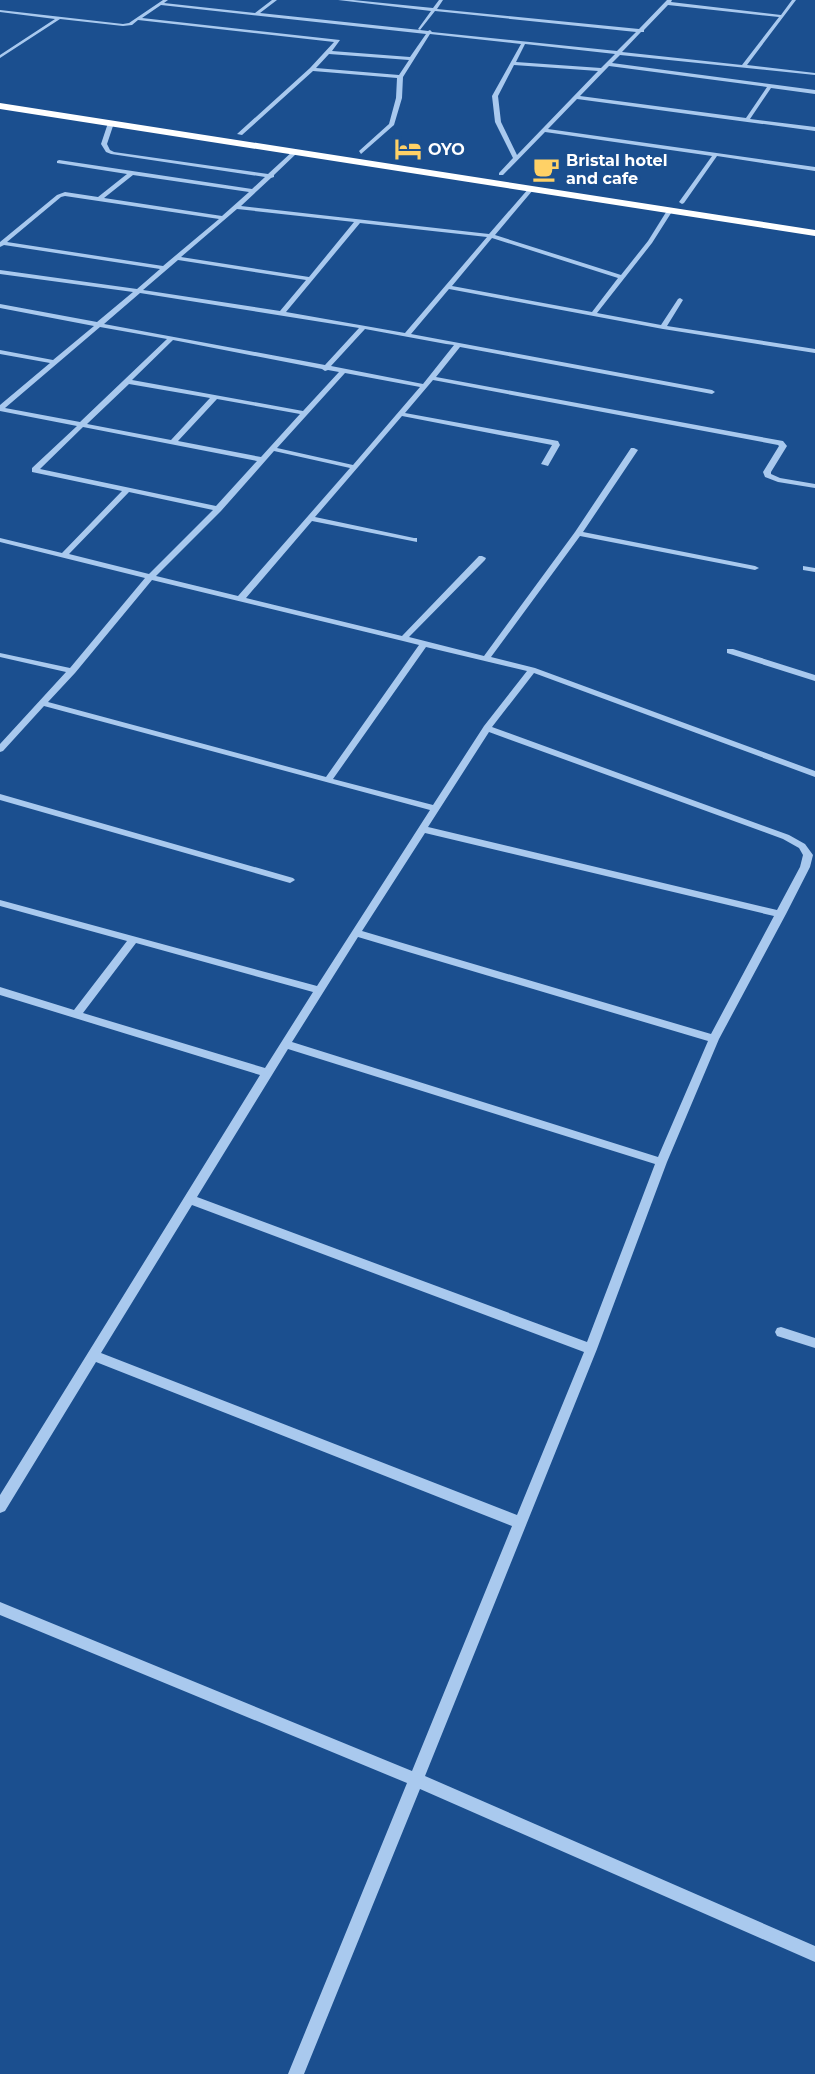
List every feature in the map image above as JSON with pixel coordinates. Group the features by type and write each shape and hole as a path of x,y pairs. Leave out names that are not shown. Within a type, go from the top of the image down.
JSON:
{"highway":[{"path":"0,96 815,222"},
{"path":"0,106 815,233"}],"street":[{"path":"255,15 275,0"},
{"path":"340,0 642,31"},
{"path":"420,30 441,0"},
{"path":"744,66 794,0"},
{"path":"0,11 123,25 138,19 163,2 255,15 430,31 815,74"},
{"path":"501,174 669,2 781,16"},
{"path":"258,21 266,15"},
{"path":"0,57 59,18"},
{"path":"138,19 243,33 338,41 312,69 240,134"},
{"path":"243,33 251,27"},
{"path":"361,152 391,125 399,98 400,77 430,31"},
{"path":"516,159 498,122 495,96 524,42"},
{"path":"328,52 412,59"},
{"path":"513,63 602,70"},
{"path":"608,64 815,92"},
{"path":"312,69 400,77"},
{"path":"747,120 770,86"},
{"path":"576,97 815,129"},
{"path":"111,123 104,144 113,153 272,176"},
{"path":"544,130 815,169"},
{"path":"0,409 224,218 272,176 295,152"},
{"path":"682,202 715,154"},
{"path":"59,162 254,191"},
{"path":"99,199 133,172"},
{"path":"407,334 531,189"},
{"path":"1,244 58,196 69,194 224,218"},
{"path":"236,207 491,236 623,278"},
{"path":"594,313 623,278 670,210"},
{"path":"282,313 358,221"},
{"path":"1,244 165,268"},
{"path":"176,258 310,279"},
{"path":"0,272 140,289 407,334 712,392"},
{"path":"448,287 663,327 815,351"},
{"path":"663,327 680,300"},
{"path":"0,306 170,340 425,386"},
{"path":"325,369 364,327"},
{"path":"170,340 36,471 218,509"},
{"path":"240,599 459,344"},
{"path":"0,352 54,362"},
{"path":"0,748 72,671 151,576 218,509 342,372"},
{"path":"432,378 780,443 783,448 767,472 768,475 778,480 815,486"},
{"path":"126,381 305,413"},
{"path":"173,442 215,397"},
{"path":"0,409 84,423 262,460"},
{"path":"401,414 555,443 545,464"},
{"path":"273,449 354,467"},
{"path":"487,657 578,533 634,450"},
{"path":"65,554 127,490"},
{"path":"309,518 414,540"},
{"path":"578,533 755,568"},
{"path":"0,540 65,554 402,639 487,657 532,670 815,774"},
{"path":"402,639 482,558"},
{"path":"328,780 424,644"},
{"path":"730,651 815,678"},
{"path":"0,666 5,656 72,671"},
{"path":"0,1506 319,990 487,728 532,670"},
{"path":"42,703 435,809"},
{"path":"296,2074 591,1349 661,1162 714,1039 806,867 808,855 802,846 786,837 487,728"},
{"path":"0,797 290,880"},
{"path":"422,830 781,914"},
{"path":"0,903 319,990"},
{"path":"356,933 714,1039"},
{"path":"76,1014 133,940"},
{"path":"0,991 267,1073"},
{"path":"285,1044 661,1162"},
{"path":"189,1199 591,1349"},
{"path":"781,1332 815,1343"},
{"path":"93,1355 521,1523"},
{"path":"0,1608 417,1780 815,1954"}],"place":[{"name":"OYO","path":"408,149"},
{"name":"Bristal hotel and cafe","path":"546,169"}]}
